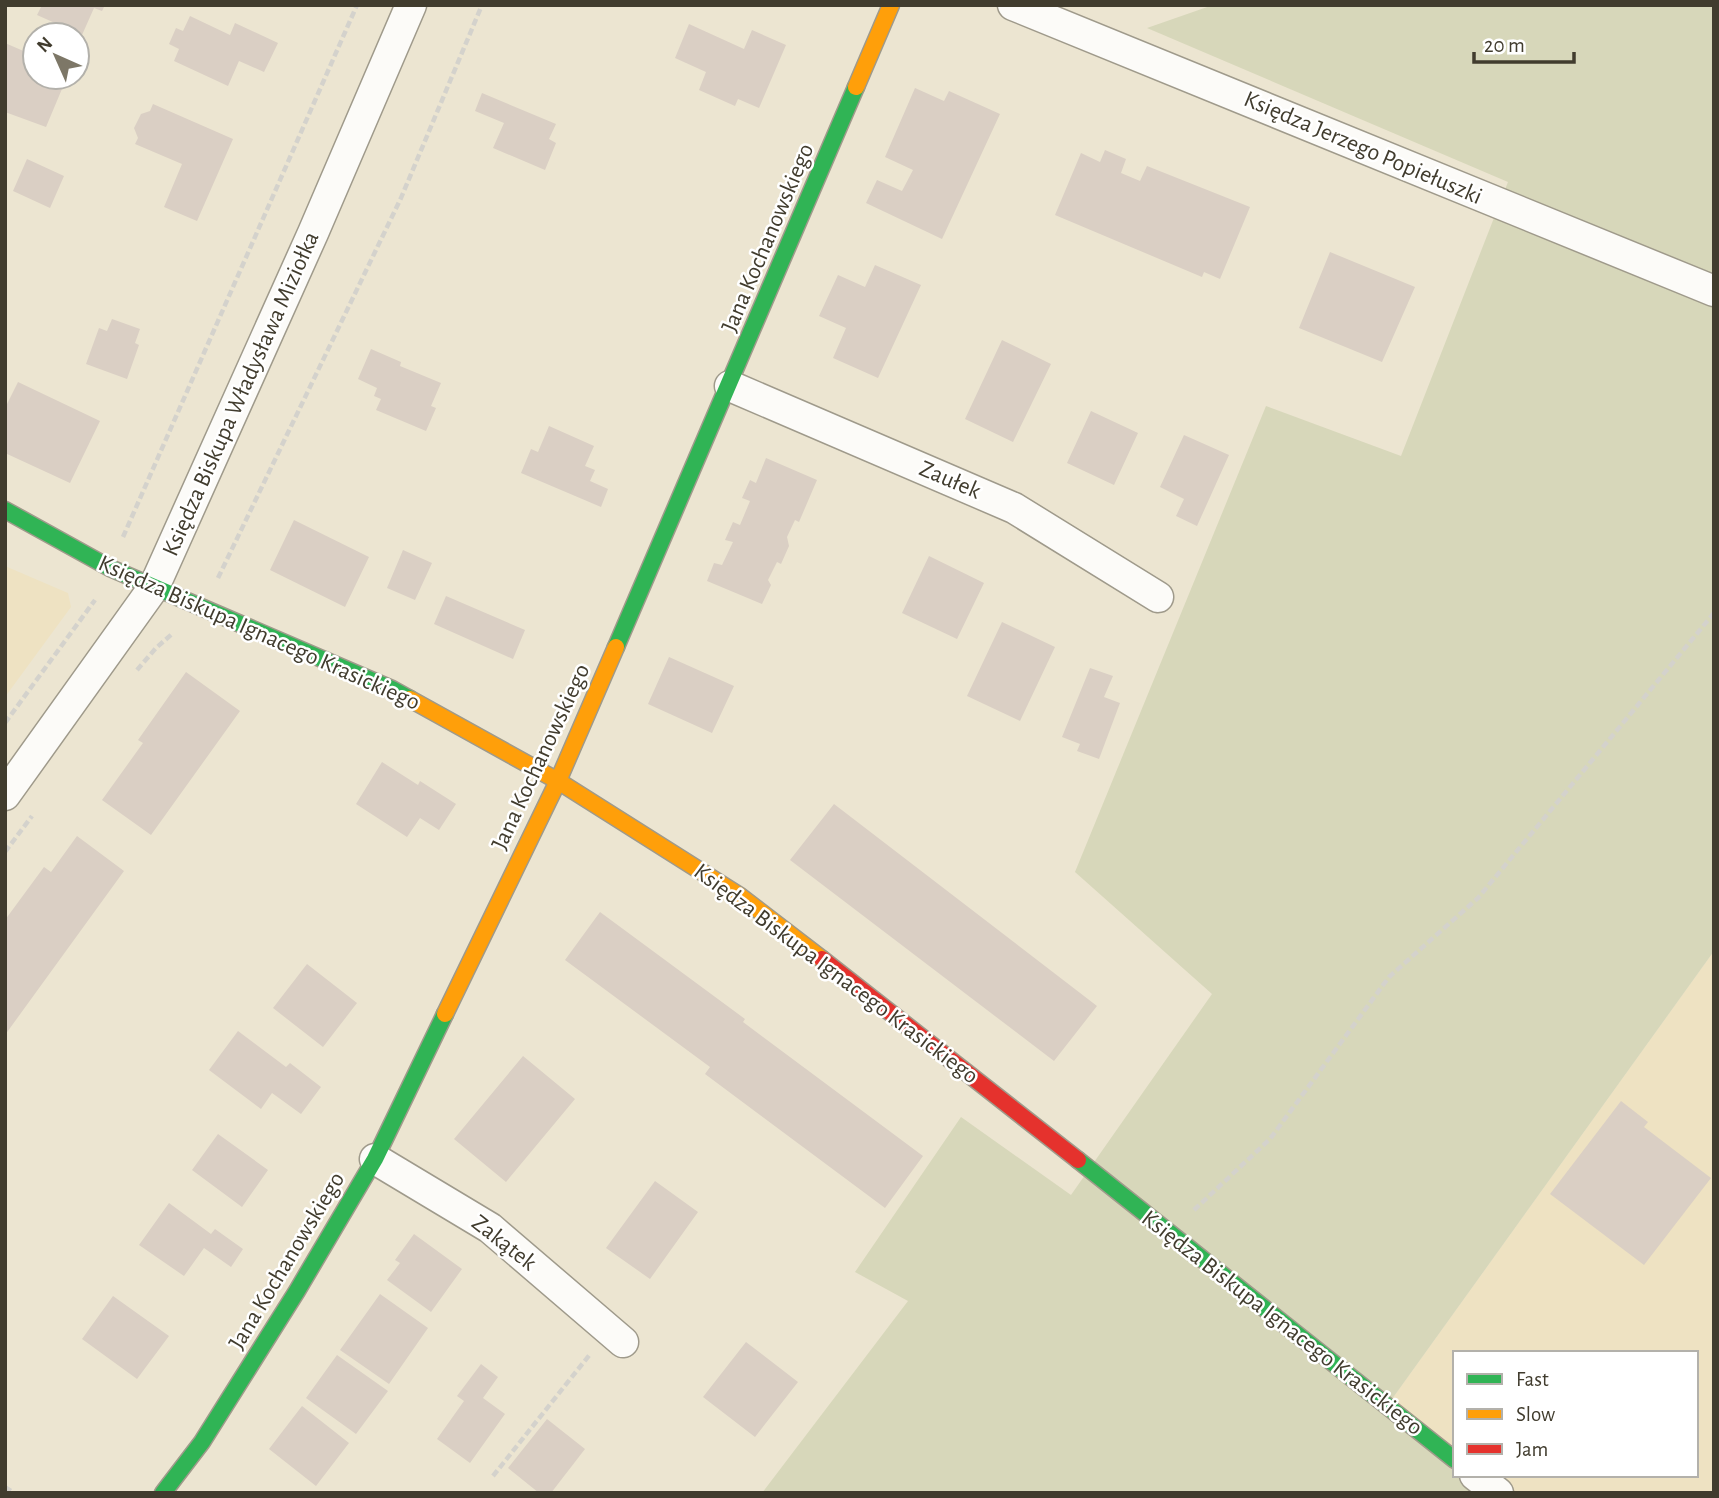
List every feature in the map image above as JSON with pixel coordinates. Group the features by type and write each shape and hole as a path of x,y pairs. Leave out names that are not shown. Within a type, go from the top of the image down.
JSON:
{"street":[{"name":"Księdza Biskupa Władysława Miziołka","path":"5,795 154,587 313,233 411,5"},
{"name":"Jana Kochanowskiego","path":"163,1493 209,1430 297,1291 375,1159 558,781 730,386 891,5"},
{"name":"Księdza Jerzego Popiełuszki","path":"1013,5 1714,291"},
{"name":"Zaułek","path":"730,386 1014,508 1158,597"},
{"name":"Księdza Biskupa Ignacego Krasickiego","path":"5,510 110,569 392,689 558,781 740,897 942,1052 1453,1458"},
{"name":"Zakątek","path":"375,1159 490,1228 616,1336"},
{"path":"1478,1477 1498,1493"}],"path":[{"path":"5,723 98,596 357,5"},
{"path":"130,680 170,634 179,632 188,636 204,608 401,198 482,5"},
{"path":"1170,1234 1270,1139 1389,977 1478,898 1714,613"},
{"path":"5,852 35,811"},
{"path":"493,1476 616,1336"},
{"path":"5,1487 14,1493"}],"shaded area":[{"path":"5,566 68,593 71,607 5,697"},
{"path":"1714,951 1714,1493 1498,1493 1478,1477 1698,1477 1698,1351 1453,1351 1453,1458 1387,1406"}],"green space":[{"path":"1213,5 1714,5 1714,951 1387,1406 1453,1458 1453,1477 1478,1477 1498,1493 762,1493 908,1301 855,1272 961,1117 1071,1195 1212,994 1075,872 1266,406 1401,456 1508,182 1147,28"}],"building":[{"path":"42,5 105,5 102,11 94,8 88,21 50,21 37,15"},
{"path":"190,16 230,35 235,23 278,43 264,72 239,61 228,86 174,61 179,49 169,44 176,28 183,31"},
{"path":"689,24 744,49 752,30 786,45 759,108 738,99 735,106 699,90 706,72 675,58"},
{"path":"5,43 21,50 21,91 61,91 46,127 5,112"},
{"path":"915,88 944,101 949,91 1000,114 942,239 866,203 877,180 902,191 913,170 885,157"},
{"path":"482,93 556,124 549,139 556,143 545,170 493,148 504,123 475,111"},
{"path":"153,104 233,139 197,221 164,207 182,164 135,144 138,138 134,128 141,114 150,111"},
{"path":"1105,150 1126,159 1121,173 1140,181 1147,166 1250,207 1220,279 1204,272 1202,277 1055,215 1081,153 1100,162"},
{"path":"27,159 64,176 50,208 13,191"},
{"path":"1330,252 1415,287 1382,362 1299,328"},
{"path":"875,265 921,285 878,378 833,358 846,328 819,316 838,275 865,287"},
{"path":"112,319 140,329 135,343 139,345 127,379 86,364 99,328 107,331"},
{"path":"1002,340 1051,364 1013,442 965,419"},
{"path":"371,349 401,362 400,366 441,383 431,406 436,408 426,431 376,410 381,399 374,396 377,388 358,379"},
{"path":"18,382 100,421 70,483 5,453 5,408"},
{"path":"1091,411 1138,433 1114,485 1067,463"},
{"path":"549,426 594,446 585,466 595,470 590,481 608,489 601,507 521,473 531,449 538,452"},
{"path":"1184,435 1229,455 1197,526 1176,516 1184,499 1160,487"},
{"path":"766,458 817,480 799,522 795,520 787,537 789,546 781,564 777,562 768,580 771,585 762,604 707,581 714,563 722,565 733,542 725,540 733,522 740,525 750,501 742,498 750,480 756,483"},
{"path":"294,520 369,557 345,607 270,570"},
{"path":"403,550 432,563 415,600 387,588"},
{"path":"929,556 984,583 957,639 902,613"},
{"path":"446,596 525,630 513,659 434,624"},
{"path":"1002,622 1055,647 1020,721 967,696"},
{"path":"669,657 734,686 712,733 648,704"},
{"path":"1090,668 1113,676 1104,697 1120,703 1099,759 1077,751 1080,744 1062,737"},
{"path":"186,672 240,711 151,835 102,800 143,743 138,740"},
{"path":"382,762 418,785 420,781 456,804 439,830 420,818 407,837 356,804"},
{"path":"834,804 1097,1006 1054,1061 790,860"},
{"path":"77,836 124,871 5,1035 5,920 44,867 51,872"},
{"path":"600,912 923,1156 885,1208 705,1074 710,1067 565,960"},
{"path":"307,964 357,1003 323,1047 273,1008"},
{"path":"238,1031 286,1067 290,1063 321,1087 301,1114 272,1093 261,1109 209,1070"},
{"path":"523,1056 575,1099 506,1182 454,1139"},
{"path":"1621,1101 1648,1122 1644,1127 1711,1178 1644,1265 1550,1194"},
{"path":"218,1134 268,1170 242,1207 192,1170"},
{"path":"655,1181 698,1212 650,1279 606,1248"},
{"path":"169,1203 211,1234 215,1229 243,1249 231,1267 204,1248 184,1276 139,1245"},
{"path":"414,1234 462,1269 431,1312 387,1280 400,1263 395,1260"},
{"path":"380,1294 428,1328 389,1384 340,1350"},
{"path":"113,1296 169,1336 137,1379 82,1339"},
{"path":"746,1342 798,1382 755,1437 703,1397"},
{"path":"337,1355 388,1391 356,1434 306,1398"},
{"path":"481,1364 498,1377 483,1398 505,1414 470,1463 437,1439 464,1401 457,1396"},
{"path":"302,1406 349,1443 316,1486 269,1449"},
{"path":"547,1419 585,1449 551,1493 539,1493 508,1468"}],"traffic: fast":[{"path":"616,647 856,87"},
{"path":"5,510 110,568 410,699"},
{"path":"163,1493 202,1442 297,1291 375,1159 445,1014"},
{"path":"1078,1160 1453,1458"}],"traffic: slow":[{"path":"856,87 891,5"},
{"path":"445,1014 558,781 616,647"},
{"path":"410,699 558,781 740,896 822,959"}],"traffic: jam":[{"path":"822,959 1078,1160"}]}
